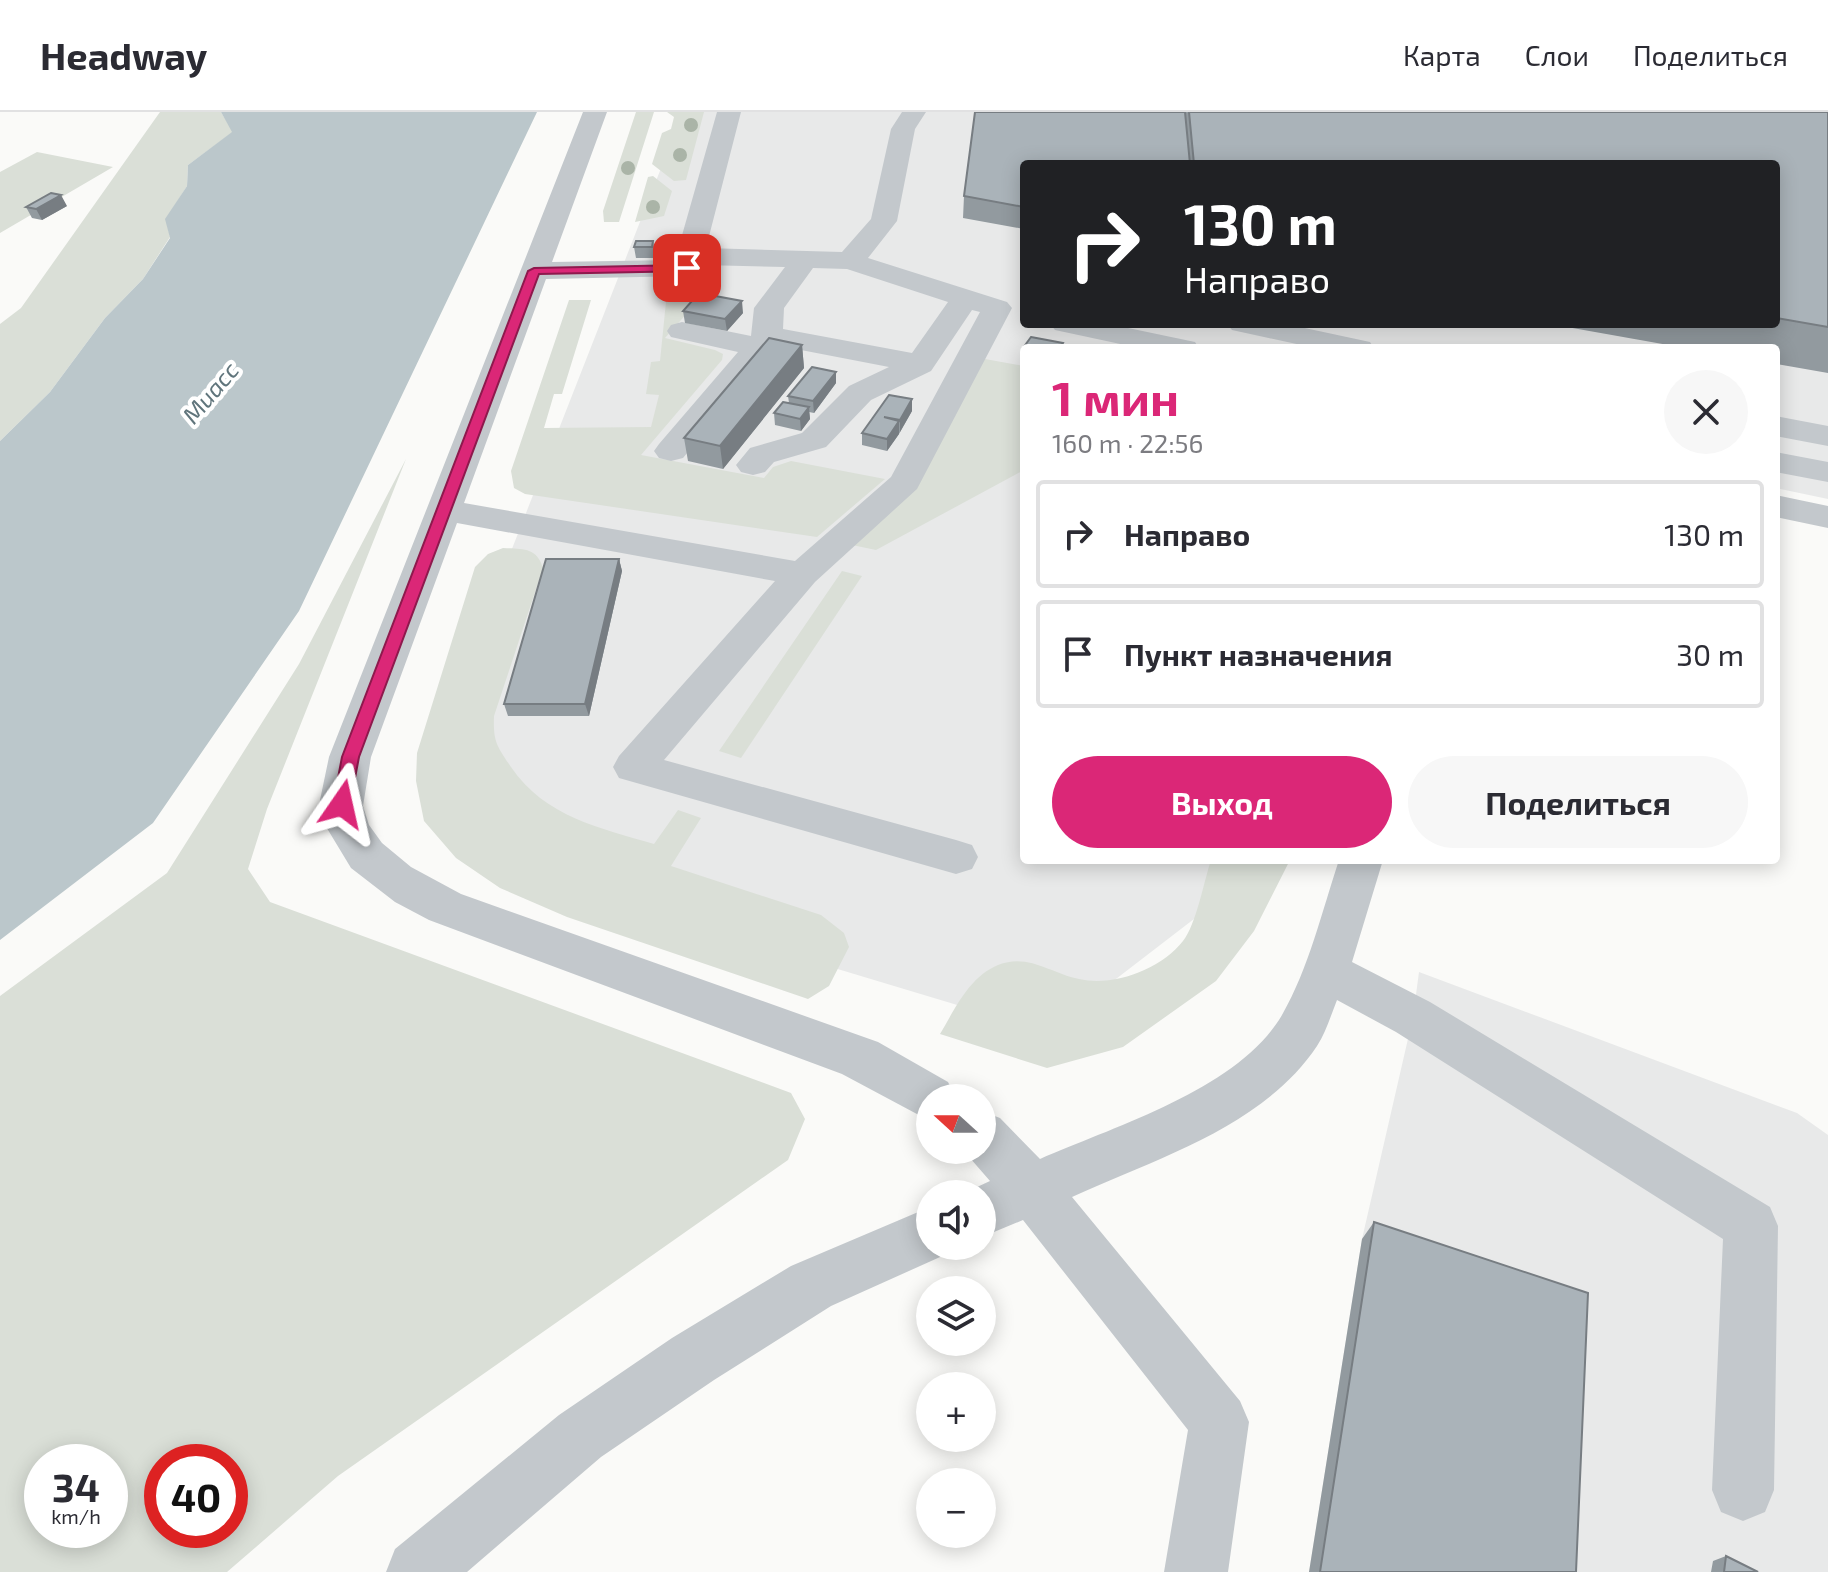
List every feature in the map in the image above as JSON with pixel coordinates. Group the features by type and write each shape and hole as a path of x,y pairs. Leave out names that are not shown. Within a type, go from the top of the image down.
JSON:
{"street":[{"path":"595,112 350,757 342,804 355,844 394,880 445,907 860,1058 916,1090"},
{"path":"534,271 687,268 729,112"},
{"path":"850,261 884,221 903,129 914,112"},
{"path":"546,243 576,243"},
{"path":"622,243 850,261 995,308"},
{"path":"671,451 763,341 769,308 807,257"},
{"path":"753,465 762,455 814,440 860,393 920,364 995,308"},
{"path":"956,857 634,767 802,574 905,482 995,308"},
{"path":"1085,328 1164,344"},
{"path":"1264,328 1340,344"},
{"path":"682,331 920,364"},
{"path":"1780,427 1828,436"},
{"path":"1780,463 1828,472"},
{"path":"1780,507 1828,517"},
{"path":"445,510 802,574"},
{"path":"1007,1200 1214,1107 1266,1070 1300,1030 1325,971 1360,864"},
{"path":"1325,971 1413,1017 1751,1226 1743,1490"},
{"path":"993,1164 1007,1200 1219,1422 1196,1572"},
{"path":"418,1572 580,1436 693,1359 811,1286 916,1240"}],"shaded area":[{"path":"160,112 221,112 233,132 188,165 187,186 166,219 170,237 143,279 105,318 50,392 0,441 0,324 21,308"},
{"path":"636,112 654,112 619,222 604,222 603,211"},
{"path":"667,112 704,112 686,180 674,181 652,164 662,133 671,129 674,117"},
{"path":"683,112 1828,112 1828,499 1780,489 1780,344 1020,344 1020,864 1261,864 1259,869 1047,1032 651,913 436,743"},
{"path":"37,152 113,167 0,233 0,172"},
{"path":"653,176 672,191 664,216 635,222 648,177"},
{"path":"676,288 705,293 665,338 715,350 723,354 722,360 641,455 764,478 773,467 791,461 885,479 817,537 525,494 514,488 511,471 569,300 591,300 562,394 554,394 544,428 651,427 659,395 646,394 651,362 660,361 667,292"},
{"path":"985,359 1020,365 1020,472 876,550 852,545"},
{"path":"406,459 267,809 248,869 270,902 791,1093 805,1119 788,1160 338,1476 227,1572 0,1572 0,996 167,873 299,664"},
{"path":"503,548 533,553 543,568 494,716 497,743 511,767 540,798 557,809 594,826 654,844 678,810 701,818 671,866 821,915 844,933 849,947 829,986 808,999 567,917 500,888 456,858 424,821 416,781 417,753 475,567 488,554"},
{"path":"842,571 862,576 741,758 719,751"},
{"path":"1210,864 1288,864 1254,931 1216,981 1123,1047 1047,1068 940,1034 971,986 998,965 1019,961 1079,979 1121,978 1150,967 1174,951 1188,934"},
{"path":"1419,972 1797,1113 1828,1135 1828,1572 1309,1572 1362,1239 1413,1017"}],"water":[{"name":"Миасс","path":"221,112 537,112 299,611 153,823 0,940 0,441 50,392 105,318 143,279 170,238 165,219 187,186 188,165 232,132"}],"building":[{"path":"975,112 1185,112 1190,160 1020,160 1020,206 964,196"},
{"path":"1189,112 1828,112 1828,327 1780,319 1780,160 1194,160"},
{"path":"51,193 61,195 36,209 26,207"},
{"path":"636,241 653,241 652,247 634,247"},
{"path":"699,293 742,301 725,319 683,311"},
{"path":"1031,337 1063,343 1062,344 1026,344"},
{"path":"769,338 802,345 720,446 684,438"},
{"path":"812,367 836,372 813,401 788,396"},
{"path":"889,395 912,399 900,420 884,417 899,421 887,439 862,433"},
{"path":"783,402 809,407 800,419 774,413"},
{"path":"546,559 619,559 585,704 504,704"},
{"path":"1374,1222 1588,1293 1576,1572 1320,1572"},
{"path":"1726,1556 1758,1572 1724,1572"}],"route":[{"path":"342,804 350,757 534,271 687,268"}]}
